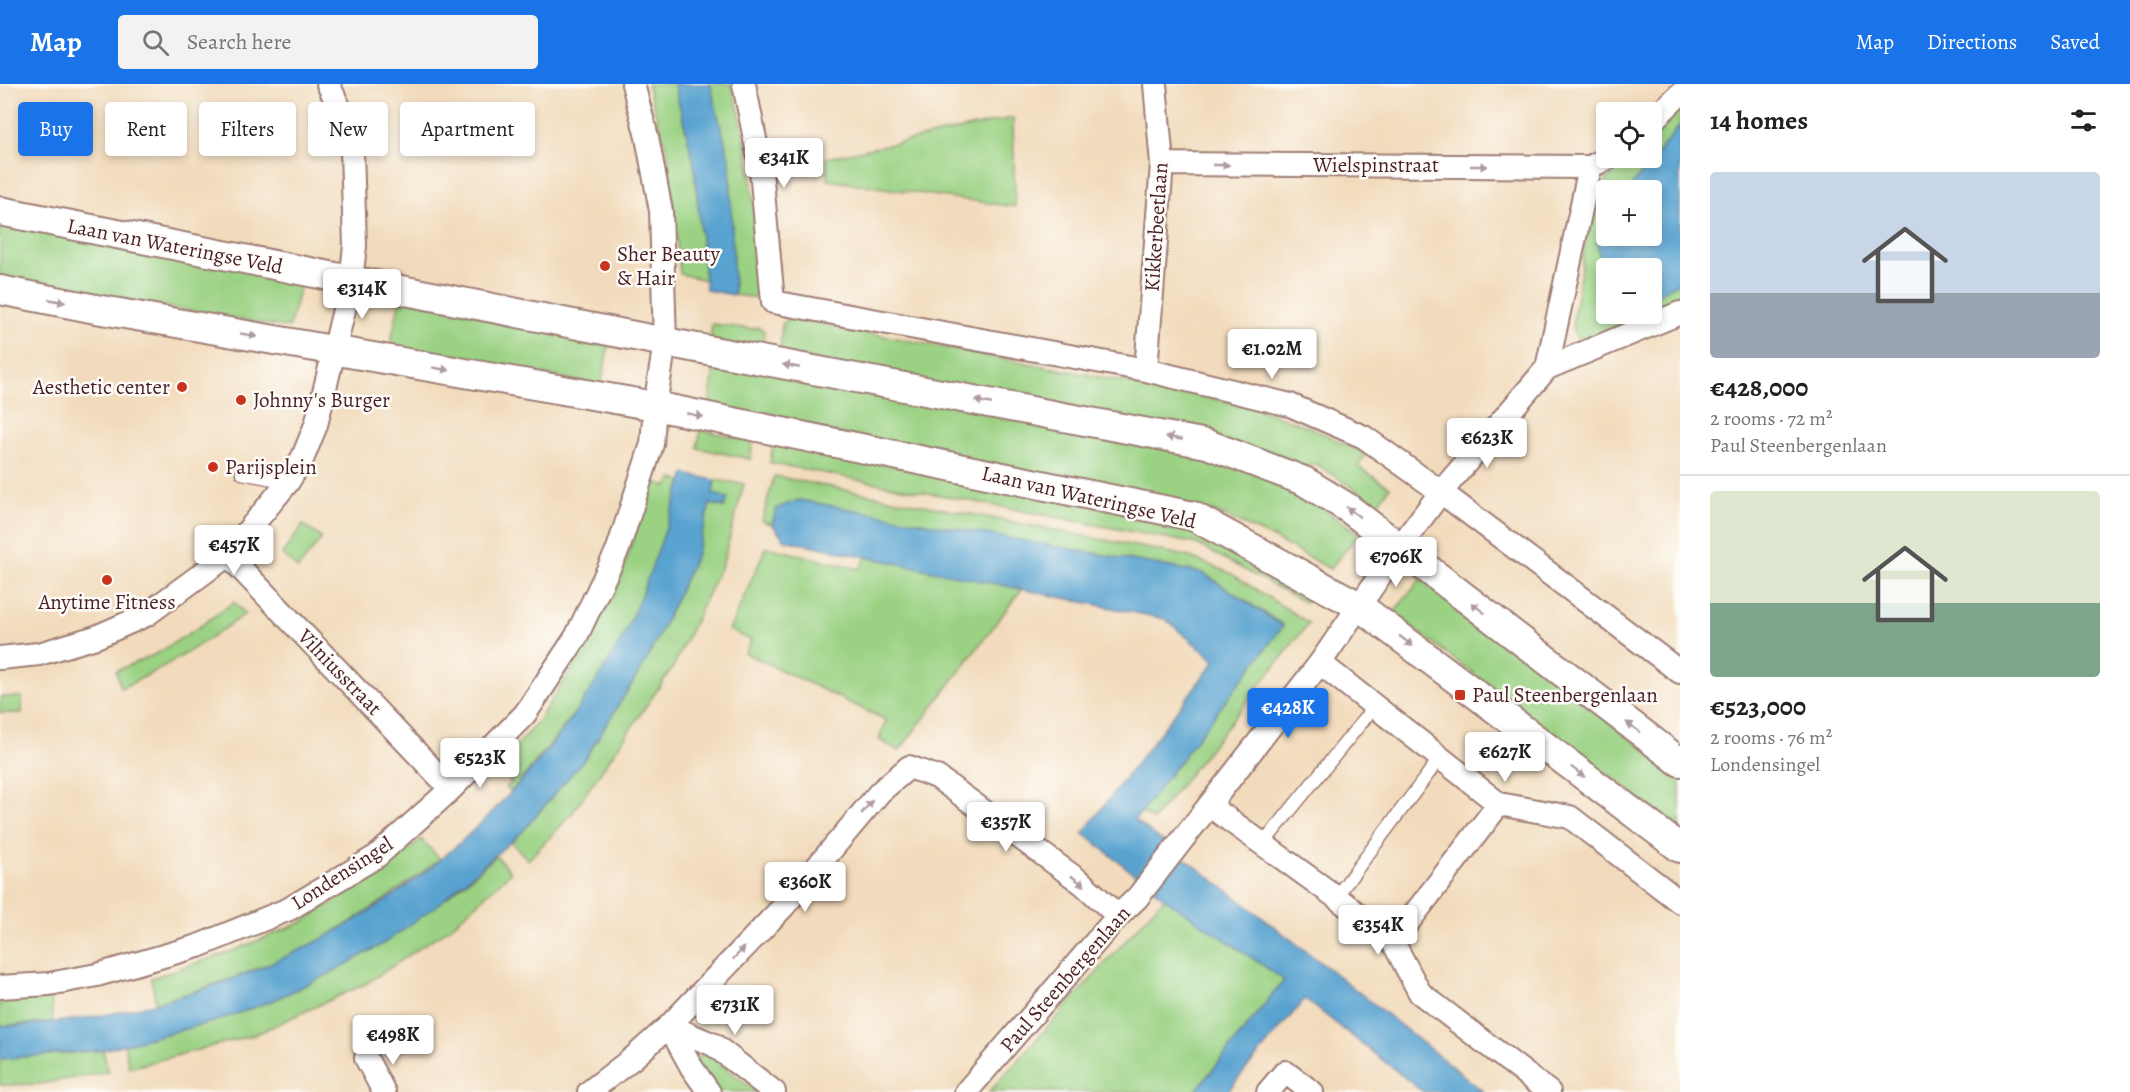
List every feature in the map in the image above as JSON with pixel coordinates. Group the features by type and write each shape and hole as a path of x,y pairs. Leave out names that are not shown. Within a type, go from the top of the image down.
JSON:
{"street":[{"path":"0,658 39,654 84,641 146,615 228,555 288,482 303,457 316,425 351,281 355,246 352,151 340,110 328,84"},
{"path":"633,84 647,137 661,211 665,342 655,406"},
{"path":"744,84 761,169 773,302 1146,370 1290,405 1364,437 1441,492 1680,672"},
{"name":"Kikkerbeetlaan","path":"1146,370 1162,164 1155,84"},
{"path":"1662,111 1680,94"},
{"name":"Wielspinstraat","path":"1162,164 1596,162"},
{"path":"1547,368 1597,168"},
{"name":"Laan van Wateringse Veld","path":"0,211 665,342 1207,444 1304,481 1348,508 1680,762"},
{"name":"Laan van Wateringse Veld","path":"0,290 96,309 655,406 1193,516 1359,606 1680,848"},
{"path":"1547,368 1680,313"},
{"name":"Paul Steenbergenlaan","path":"966,1092 1118,916 1137,898 1179,846 1320,663 1399,548 1441,492 1547,368"},
{"name":"Londensingel","path":"0,987 49,984 97,975 198,946 289,909 377,856 452,789 525,714 576,637 618,549 652,444 655,406"},
{"name":"Vilniusstraat","path":"228,555 452,789"},
{"path":"1320,663 1499,804 1569,817 1680,902"},
{"path":"589,1092 669,1026 784,906 880,792 909,767 937,777 1082,883 1118,916"},
{"path":"1393,942 1499,804"},
{"path":"1210,806 1336,897 1393,942 1420,993 1549,1092"},
{"path":"669,1026 692,1068 709,1092"},
{"path":"669,1026 714,1046 774,1092"},
{"path":"366,1058 384,1092"},
{"path":"1268,1092 1285,1072 1312,1092"}],"lane":[{"path":"242,473 288,482"},
{"path":"1263,844 1374,706"},
{"path":"1336,897 1440,758"}],"green space":[{"path":"647,84 674,84 694,163 705,280 680,274 668,155"},
{"path":"710,84 731,84 745,136 752,190 759,298 734,295 730,162"},
{"path":"1680,108 1680,125 1662,148 1662,126"},
{"path":"1013,118 1015,207 828,180 826,158"},
{"path":"1646,168 1636,180 1606,180 1617,169"},
{"path":"1596,196 1596,246 1600,258 1596,258 1596,324 1629,324 1588,340 1577,337 1572,327"},
{"path":"0,221 302,279 289,328 0,278"},
{"path":"1680,282 1680,304 1662,311 1662,292"},
{"path":"400,299 610,339 601,385 390,346"},
{"path":"790,318 1246,405 1310,427 1365,454 1358,467 1390,487 1378,504 1316,464 1295,469 780,353 782,324"},
{"path":"712,324 752,329 758,327 764,331 765,352 710,340"},
{"path":"715,358 1117,438 1244,468 1318,505 1359,534 1330,569 1271,537 1218,513 709,407"},
{"path":"701,430 753,441 750,459 697,448"},
{"path":"773,443 1168,520 1314,593 1306,603 1197,544 770,463"},
{"path":"774,476 1187,556 1230,573 1309,623 1153,820 1141,812 1283,625 1203,573 799,500 777,508 772,524 762,521"},
{"path":"672,479 682,481 648,582 622,640 584,700 511,792 506,787 512,782 497,769 538,721 581,654 615,593 653,482 668,486"},
{"path":"715,480 744,484 723,562 673,667 571,815 528,860 511,842 586,757 648,658 696,556 710,504 724,507 713,494"},
{"path":"303,525 322,538 298,569 282,554"},
{"path":"766,547 860,569 866,557 1022,589 899,751 879,740 886,720 745,653 751,640 729,630"},
{"path":"1421,579 1680,776 1680,829 1393,613"},
{"path":"234,602 245,614 185,654 121,688 116,671 156,654"},
{"path":"0,697 22,697 22,713 0,713"},
{"path":"421,839 440,859 347,924 314,943 256,969 156,1003 151,978 233,951 302,922 379,873"},
{"path":"496,856 511,872 451,927 367,983 254,1035 129,1068 124,1044 218,1020 294,990 330,972 366,953 433,908"},
{"path":"1164,898 1284,980 1195,1092 989,1092"},
{"path":"51,995 53,1022 0,1026 0,997"},
{"path":"103,1050 108,1072 40,1084 0,1085 0,1059"},
{"path":"705,1052 757,1092 718,1092 695,1060"}],"water":[{"path":"674,84 710,84 730,162 734,295 706,290 694,163"},
{"path":"1680,125 1680,282 1662,292 1662,258 1600,258 1598,246 1662,246 1662,180 1636,180 1646,168 1662,168 1662,148"},
{"path":"685,474 715,480 713,494 728,498 724,507 710,504 696,556 648,658 586,757 522,832 436,906 386,942 329,974 272,1001 216,1021 103,1050 0,1059 0,1026 59,1022 118,1012 176,998 234,979 289,955 343,927 393,896 440,860 517,786 583,702 629,624"},
{"path":"799,500 1203,573 1283,626 1135,820 1341,978 1484,1092 1423,1092 1305,999 1227,1092 1195,1092 1284,980 1164,898 1083,833 1215,661 1165,619 785,540 772,524 777,508"}],"place":[{"name":"Sher Beauty & Hair","path":"605,266"},
{"name":"Aesthetic center","path":"182,387"},
{"name":"Johnny's Burger","path":"241,400"},
{"name":"Parijsplein","path":"213,467"},
{"name":"Anytime Fitness","path":"107,580"},
{"name":"Paul Steenbergenlaan","path":"1460,695"}]}
